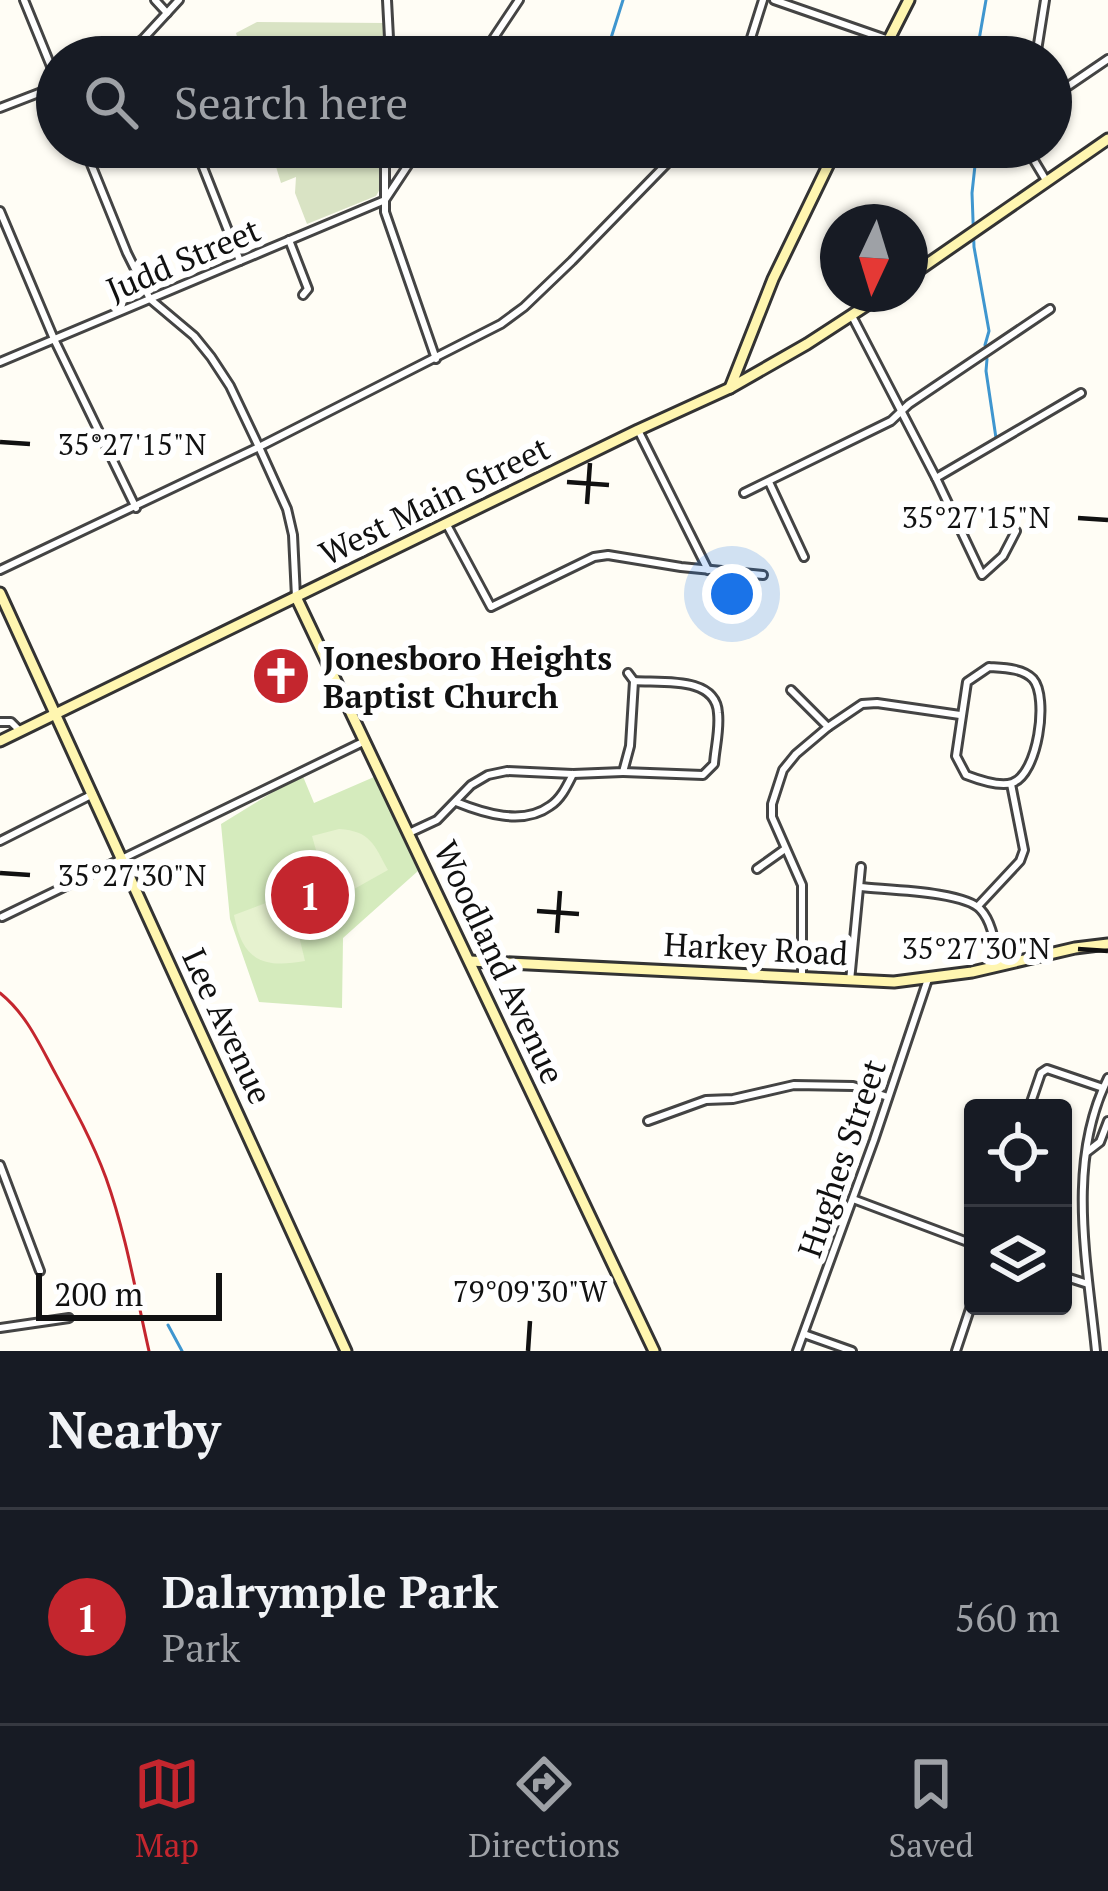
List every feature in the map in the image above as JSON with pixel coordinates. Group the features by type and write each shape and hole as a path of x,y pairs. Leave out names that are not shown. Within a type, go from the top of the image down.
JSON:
{"street":[{"path":"24,0 38,36"},
{"path":"155,0 167,13"},
{"path":"146,36 178,0"},
{"path":"387,0 389,36"},
{"path":"495,36 519,0"},
{"path":"752,36 763,0"},
{"path":"774,0 878,36"},
{"path":"891,36 909,0"},
{"path":"1040,36 1046,0"},
{"path":"1072,84 1108,59"},
{"path":"0,108 36,92"},
{"path":"1072,164 1108,139"},
{"path":"92,168 127,254 151,298 212,357 260,447 287,509 296,597"},
{"path":"203,168 240,261"},
{"path":"385,168 385,200 397,253 436,359"},
{"path":"385,200 406,168"},
{"path":"0,570 136,508 489,331 524,307 664,168"},
{"path":"730,388 773,279 827,168"},
{"path":"1039,168 1047,182"},
{"path":"928,264 1067,168"},
{"name":"Judd Street","path":"0,362 385,200"},
{"path":"0,211 54,339 136,508"},
{"path":"289,240 308,289 303,296"},
{"path":"744,493 891,421 1050,309"},
{"name":"West Main Street","path":"0,741 730,388 858,312"},
{"path":"852,316 982,574 1003,556 1016,531"},
{"path":"936,478 1081,393"},
{"path":"638,430 708,571"},
{"path":"769,482 804,557"},
{"path":"447,525 491,608 594,556 763,575"},
{"name":"Lee Avenue","path":"0,593 346,1351"},
{"name":"Woodland Avenue","path":"296,597 654,1351"},
{"path":"989,667 1028,674 1037,683 1041,704 1032,763 1011,784 966,775 956,756 967,682 989,667"},
{"path":"409,833 436,820 471,785 507,771 703,775 714,764 718,712 714,695 700,686 631,677 630,746 623,772"},
{"path":"791,690 828,728"},
{"path":"802,979 802,884 772,817 778,779 796,754 854,708 869,703 960,716"},
{"path":"0,722 11,722 20,731"},
{"path":"2,917 364,741"},
{"path":"455,802 481,812 528,816 553,805 573,774"},
{"path":"978,906 1020,861 1024,850 1011,784"},
{"path":"0,841 93,794"},
{"path":"757,869 785,849"},
{"path":"850,981 861,867"},
{"path":"860,887 955,898 978,906 1000,965"},
{"name":"Harkey Road","path":"470,961 895,982 1108,944"},
{"name":"Hughes Street","path":"797,1351 928,979"},
{"path":"1032,1099 1047,1069 1103,1088"},
{"path":"1096,1351 1083,1216 1084,1154 1108,1078"},
{"path":"649,1121 706,1100 734,1100 794,1085 853,1086 888,1097"},
{"path":"1084,1154 1100,1142 1108,1121"},
{"path":"0,1165 40,1271"},
{"path":"853,1199 964,1241"},
{"path":"1072,1279 1089,1285"},
{"path":"956,1351 968,1315"},
{"path":"0,1328 69,1318"},
{"path":"804,1334 852,1351"}],"green space":[{"path":"257,22 386,23 386,36 237,36"},
{"path":"276,168 381,168 376,196 307,224 295,193 296,177 281,183"},
{"path":"302,774 314,803 374,777 418,871 343,938 342,1008 259,1002 230,919 221,824"},
{"path":"339,829 365,836 388,870 338,898 327,889 312,836"},
{"path":"279,898 291,903 305,961 265,962 242,942 234,915"}],"waterway":[{"path":"612,36 623,0"},
{"path":"980,36 986,0"},
{"path":"975,168 974,247 989,331 985,345"},
{"path":"987,359 996,438"},
{"path":"168,1325 182,1351"}],"railway":[{"path":"0,993 36,1038 100,1164 125,1242 149,1351"}],"place":[{"name":"Jonesboro Heights Baptist Church","path":"281,676"},
{"name":"Dalrymple Park","path":"310,895"}]}
